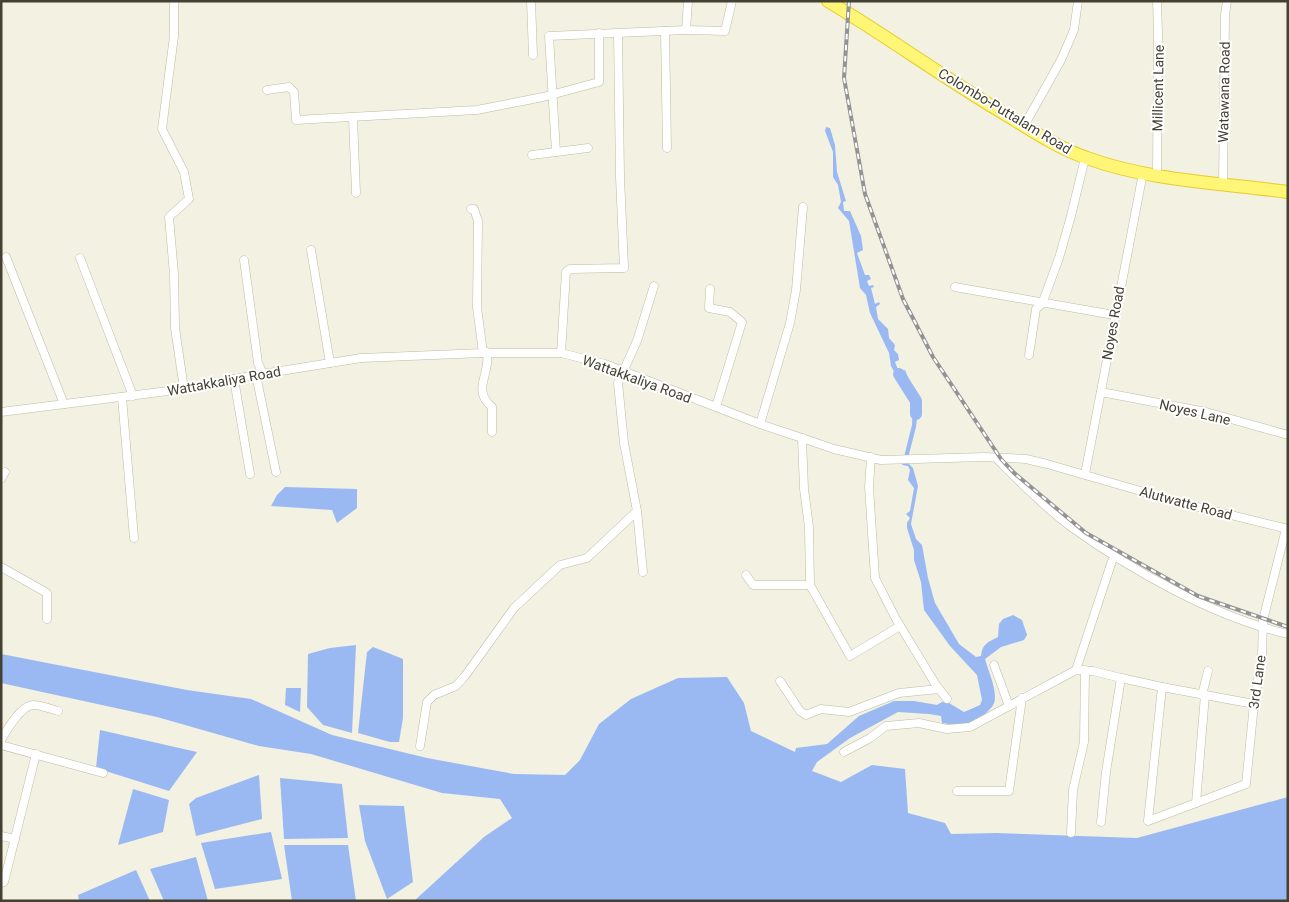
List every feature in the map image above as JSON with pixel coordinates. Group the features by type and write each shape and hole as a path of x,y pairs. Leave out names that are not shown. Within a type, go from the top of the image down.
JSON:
{"highway":[{"name":"Colombo-Puttalam Road","path":"828,1 1024,126 1084,158 1143,173 1288,192"}],"street":[{"path":"174,1 174,36 162,129 184,172 189,199 169,217 174,274 175,328 184,389"},
{"path":"530,1 533,54"},
{"path":"686,30 688,1"},
{"path":"532,37 686,30 725,31 732,1"},
{"path":"1024,126 1061,60 1074,30 1078,1"},
{"name":"Millicent Lane","path":"1157,1 1157,175"},
{"name":"Watawana Road","path":"1223,184 1225,15 1227,1"},
{"path":"665,31 667,148"},
{"path":"267,90 284,86 289,87 294,92 296,120 477,110 599,82 599,33"},
{"path":"561,353 566,272 570,269 624,268 620,177 618,34"},
{"path":"549,36 556,152"},
{"path":"352,118 356,193"},
{"path":"532,155 588,148"},
{"path":"1029,355 1036,309 1042,304 1059,258 1084,158"},
{"name":"Noyes Road","path":"1085,474 1114,315 1143,173"},
{"path":"760,424 787,331 796,290 803,208"},
{"path":"471,209 474,209 478,221 477,307 485,352 488,358 482,387 483,397 492,407 492,432"},
{"path":"311,250 330,363"},
{"path":"6,257 64,404"},
{"path":"80,258 133,396"},
{"path":"244,260 258,363 276,472"},
{"path":"644,572 637,511 624,443 618,383 637,341 654,286"},
{"path":"955,287 1042,304 1114,315"},
{"path":"710,289 709,308 730,312 742,322 716,407"},
{"name":"Wattakkaliya Road","path":"1,412 184,389 361,358 485,352 561,353 606,364 760,424 834,449 871,458 881,460 984,457 1026,459 1085,474"},
{"path":"234,379 250,474"},
{"name":"Noyes Lane","path":"1101,392 1206,412 1288,435"},
{"path":"122,398 134,538"},
{"path":"802,438 810,584 850,656 900,626"},
{"path":"871,458 869,487 875,578 900,626 947,699"},
{"path":"996,458 1015,478 1068,525 1121,559 1176,591 1213,609 1288,634"},
{"name":"Alutwatte Road","path":"1085,474 1182,503 1287,529"},
{"path":"420,746 427,702 434,695 456,686 514,608 560,565 587,558 637,511"},
{"name":"3rd Lane","path":"1196,803 1246,784 1254,704 1262,656 1263,626 1271,586 1287,529"},
{"path":"1076,670 1112,561"},
{"path":"1,567 47,593 47,618"},
{"path":"746,575 752,585 810,584"},
{"path":"994,665 1009,706"},
{"path":"844,752 870,738 886,726 918,723 946,728 970,727 1076,670 1094,671 1162,687 1254,704"},
{"path":"1071,833 1073,790 1084,742 1086,670"},
{"path":"1162,687 1148,821 1196,803 1204,695 1208,671"},
{"path":"1101,822 1106,772 1120,678"},
{"path":"780,681 800,711 806,715 821,709 849,712 899,693 938,687"},
{"path":"957,791 1009,791 1022,698"},
{"path":"1,740 26,707 33,705 58,711"},
{"path":"1,745 103,773"},
{"path":"1,883 4,882 36,754"},
{"path":"1,836 15,839"}],"water":[{"path":"826,127 830,128 835,145 837,172 846,201 843,202 844,211 850,211 861,236 863,250 857,253 865,275 869,275 871,279 867,281 869,286 873,285 874,287 871,288 875,304 879,302 880,304 876,307 878,319 888,329 889,338 895,345 894,350 898,354 899,360 895,362 899,372 905,370 909,380 906,392 919,402 916,427 907,462 913,468 918,486 911,524 916,539 922,545 935,603 959,644 976,657 981,656 986,644 998,637 999,624 1003,619 1013,615 1022,620 1027,635 1024,640 1001,647 985,659 995,692 995,699 992,707 979,719 961,724 949,724 942,723 941,716 898,712 850,738 817,762 812,771 841,782 872,765 905,769 908,813 945,823 951,834 996,833 1137,838 1288,797 1288,901 414,901 484,837 512,818 500,799 442,793 311,754 259,746 157,717 1,683 1,654 187,690 251,699 332,735 427,758 514,774 565,775 580,760 599,724 631,699 678,678 727,677 744,703 751,731 795,752 796,748 827,744 859,716 894,701 914,701 937,705 942,702 949,703 964,712 980,705 982,700 977,675 950,646 924,610 921,582 907,528 910,518 906,514 910,511 914,488 908,480 910,470 908,466 902,465 912,425 913,405 891,366 889,353 870,313 866,295 860,288 849,221 838,208 841,202 838,185 833,177 833,152 825,131"},
{"path":"285,487 357,489 357,508 337,523 332,510 271,506 277,495"},
{"path":"356,645 352,733 323,725 307,707 308,654 330,648"},
{"path":"373,647 403,659 403,718 399,742 390,742 358,733 367,652"},
{"path":"286,688 301,688 300,712 285,705"},
{"path":"100,730 197,752 169,791 96,768"},
{"path":"259,775 262,819 196,836 189,804 196,798"},
{"path":"280,778 342,784 348,838 284,839"},
{"path":"133,789 169,800 163,832 118,845"},
{"path":"359,805 404,806 413,882 387,899 365,841"},
{"path":"271,832 282,879 215,889 201,843"},
{"path":"284,845 348,845 356,901 292,901"},
{"path":"196,857 208,901 164,901 150,869"},
{"path":"136,870 150,901 79,901 78,895"}],"waterway":[{"path":"899,374 916,401 916,414"}],"railway":[{"path":"849,1 844,78 865,194 903,299 933,357 1001,459 1014,473 1086,533 1198,596 1288,627"}]}
